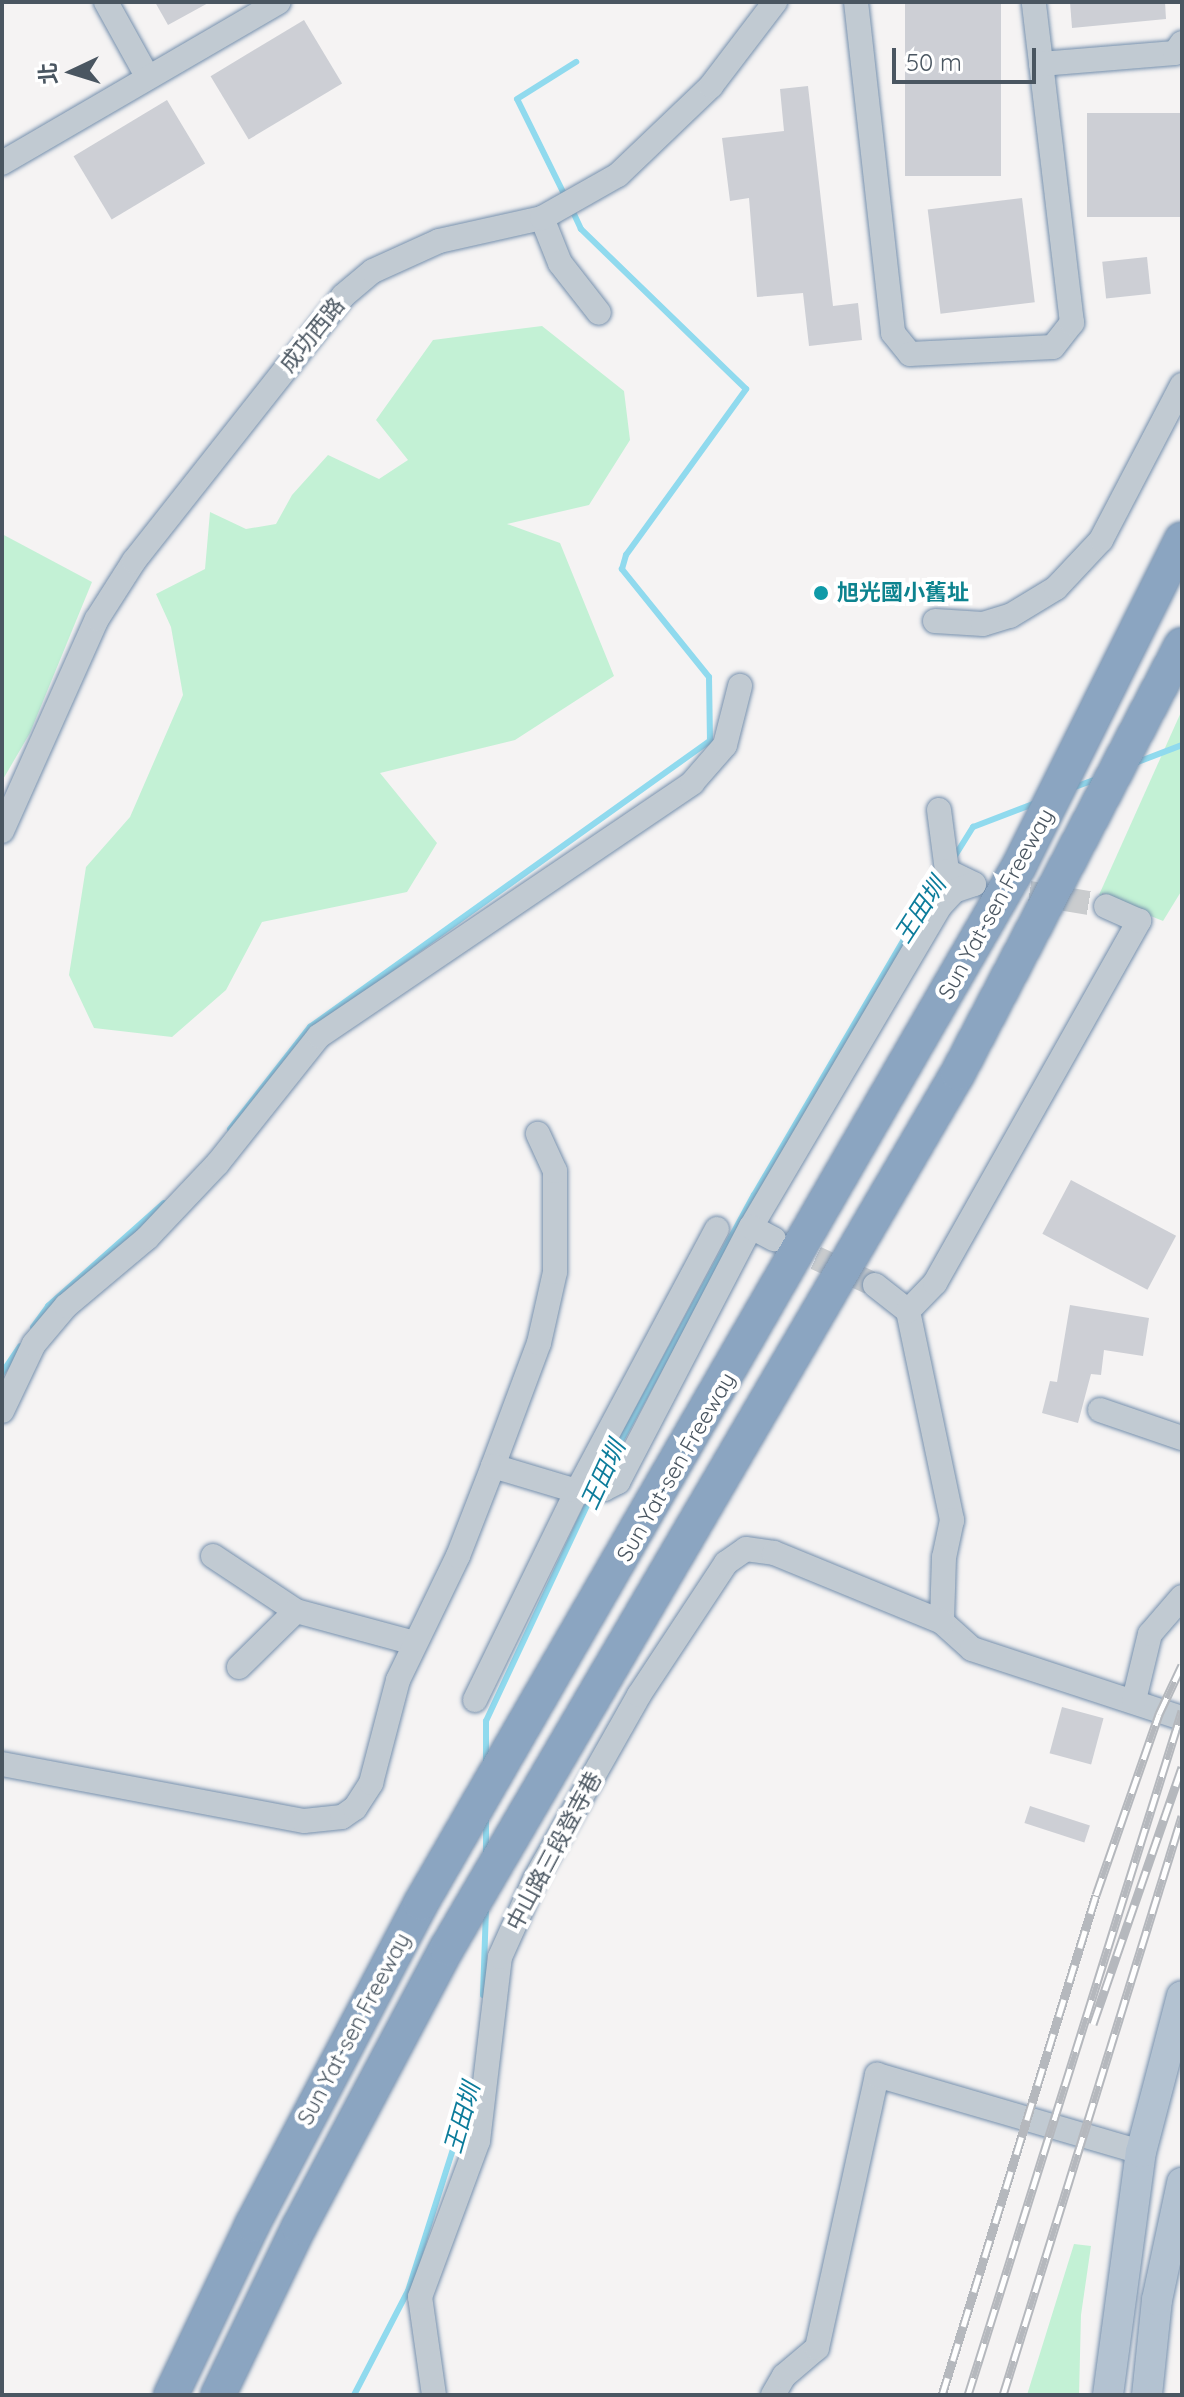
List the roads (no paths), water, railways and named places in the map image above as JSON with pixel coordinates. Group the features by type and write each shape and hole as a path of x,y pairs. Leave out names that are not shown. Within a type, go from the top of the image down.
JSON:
{"highway":[{"name":"Sun Yat-sen Freeway","path":"171,2395 252,2225 421,1903 503,1758 635,1540 1019,866 1182,539"},
{"name":"Sun Yat-sen Freeway","path":"218,2395 299,2227 447,1948 958,1073 1182,645"}],"main road":[{"path":"1108,2395 1141,2152 1182,1996"},
{"path":"1147,2395 1157,2300 1180,2198"}],"street":[{"path":"106,2 147,76"},
{"name":"成功西路","path":"2,831 97,619 126,573 343,296 373,271 439,241 542,218 618,175 711,86 775,2"},
{"path":"865,4 893,333 910,354 1053,347 1072,323 1034,2"},
{"path":"2,163 271,4"},
{"path":"1041,64 1175,53 1182,43"},
{"path":"542,218 560,263 599,313"},
{"path":"935,621 983,624 1010,616 1056,588 1101,540 1182,385"},
{"path":"2,1411 34,1344 66,1306 147,1238 218,1163 319,1036 692,783 725,745 740,686"},
{"path":"493,1466 577,1491 604,1489 618,1482 751,1227 941,905 954,891 974,884 947,871 939,810"},
{"path":"908,1311 935,1283 1139,921 1106,906"},
{"path":"2,1764 304,1821 342,1817 355,1808 371,1783 398,1680 458,1556 539,1343 555,1272 555,1171 538,1134"},
{"path":"751,1227 774,1239"},
{"path":"475,1700 577,1491 717,1229"},
{"path":"875,1285 908,1311 952,1520 944,1557 942,1622"},
{"path":"1100,1410 1182,1438"},
{"name":"中山路三段登寺巷","path":"434,2395 420,2297 478,2141 500,1957 535,1879 648,1682 726,1563 746,1549 774,1553 942,1622 972,1649 1182,1718"},
{"path":"213,1556 296,1611 415,1643"},
{"path":"1134,1700 1150,1634 1182,1597"},
{"path":"239,1667 296,1611"},
{"path":"773,2395 784,2376 817,2348 877,2075 1141,2152"}],"waterway":[{"path":"566,198 517,99 576,62"},
{"path":"230,1129 310,1027 710,741 709,677 622,569 626,555 746,389 581,229 571,208"},
{"name":"王田圳","path":"1135,763 1182,745"},
{"name":"王田圳","path":"1072,788 1099,778"},
{"name":"王田圳","path":"953,859 973,827 1036,803"},
{"name":"王田圳","path":"597,1485 754,1195 942,875"},
{"path":"33,1327 48,1306 164,1203"},
{"path":"2,1373 20,1346"},
{"name":"王田圳","path":"486,1764 486,1721 592,1495"},
{"name":"王田圳","path":"486,1819 486,1856"},
{"name":"王田圳","path":"483,1995 486,1907"},
{"name":"王田圳","path":"354,2395 408,2291 473,2086"}],"tunnel":[{"path":"994,887 1106,906"},
{"path":"783,1243 875,1285"}],"railway":[{"path":"942,2395 1096,1895 1159,1714 1182,1665"},
{"path":"968,2395 1182,1711"},
{"path":"1093,2024 1182,1767"},
{"path":"1003,2395 1182,1816"}],"place":[{"name":"旭光國小舊址","path":"821,593"}]}
